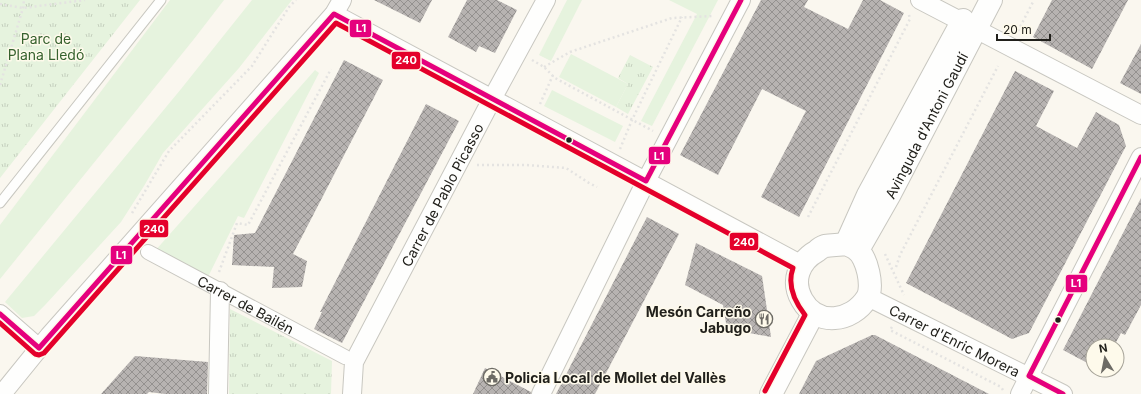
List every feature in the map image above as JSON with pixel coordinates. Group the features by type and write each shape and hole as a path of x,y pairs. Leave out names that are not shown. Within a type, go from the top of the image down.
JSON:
{"street":[{"name":"Carrer de Pablo Picasso","path":"352,394 354,362 492,98 546,0"},
{"path":"541,394 646,181 741,0"},
{"name":"Avinguda d'Antoni Gaudí","path":"852,247 890,194 969,26 975,0"},
{"name":"Avinguda d'Antoni Gaudí","path":"969,26 991,0"},
{"path":"914,6 969,26 1141,115"},
{"path":"6,391 39,348 338,7 492,98 802,264"},
{"path":"1020,394 1141,157"},
{"path":"824,246 852,247 868,268 870,277 868,297 858,309 844,317 823,317 813,314 801,299 797,287 799,269 808,256 824,246"},
{"name":"Carrer de Bailén","path":"148,252 345,357"},
{"path":"216,289 218,394"},
{"name":"Carrer d'Enric Morera","path":"868,297 1063,394"},
{"path":"0,314 39,348"},
{"path":"772,394 813,314"}],"lane":[{"path":"0,203 161,0"}],"path":[{"path":"0,85 24,8 24,0"},
{"path":"0,4 24,8 85,0"},
{"path":"130,216 169,151 252,66 296,0"},
{"path":"1018,31 1034,0"},
{"path":"808,217 910,19 914,6"},
{"path":"544,67 570,52 672,18 715,16"},
{"path":"619,151 632,120 682,17"},
{"path":"531,60 544,67 555,78 656,132"},
{"path":"896,267 900,255 998,66"},
{"path":"216,289 237,223 248,225 331,69"},
{"path":"538,108 553,76"},
{"path":"477,165 526,165 566,168 589,184 597,186"},
{"path":"883,250 905,298 890,330 1002,387 1004,394"}],"green space":[{"name":"Parc de Plana Lledó","path":"0,0 140,0 0,178"},
{"path":"170,0 224,0 0,279 0,225"},
{"path":"252,0 292,0 239,68 163,153 121,222 34,316 22,318 5,302 181,89"},
{"path":"567,0 582,0 551,61 539,55"},
{"path":"669,0 718,0 652,126 641,121 697,14"},
{"path":"571,54 628,84 616,107 559,77"},
{"path":"630,55 653,67 628,114 616,107 628,84 618,78"},
{"path":"315,70 319,73 244,218 238,216 207,279 154,252"},
{"path":"552,90 623,126 615,142 544,106"},
{"path":"230,309 332,361 331,394 229,394"}],"building":[{"path":"374,0 432,0 420,23"},
{"path":"467,0 497,0 517,10 495,53 479,46 476,52 448,37"},
{"path":"761,0 808,0 804,7 848,29 863,0 880,0 904,13 799,217 761,197 806,111 762,89 718,175 680,155"},
{"path":"1052,0 1128,0 1092,69 1033,37"},
{"path":"1141,44 1141,94 1120,83"},
{"path":"344,60 383,80 293,254 307,261 302,287 272,288 274,267 232,265 234,235 255,233"},
{"path":"1015,71 1054,91 1036,126 1077,148 1096,112 1119,125 1126,146 1029,333 1012,339 906,283"},
{"path":"426,104 459,121 342,343 314,329 322,312 320,312"},
{"path":"1141,198 1141,305 1125,335 1121,333 1118,338 1085,338 1085,362 1063,350"},
{"path":"647,217 679,234 595,394 556,394"},
{"path":"696,243 762,276 771,337 727,329 723,305 685,285"},
{"path":"872,335 875,335 989,394 799,394 816,361"},
{"path":"135,356 208,362 207,394 165,394 149,392 147,394 101,394"},
{"name":"Policia Local de Mollet del Vallès","path":"485,368 531,392 531,394 473,394"}],"transit line":[{"name":"L1","path":"0,314 39,348 334,14 646,181 741,0"},
{"name":"240","path":"0,323 35,354 39,355 44,353 336,23 793,268 791,274 791,287 795,298 805,315 765,391"},
{"name":"L1","path":"1063,394 1029,376 1141,157"}],"place":[{"name":"Mesón Carreño Jabugo","path":"764,319"},
{"name":"Policia Local de Mollet del Vallès","path":"492,377"}]}
